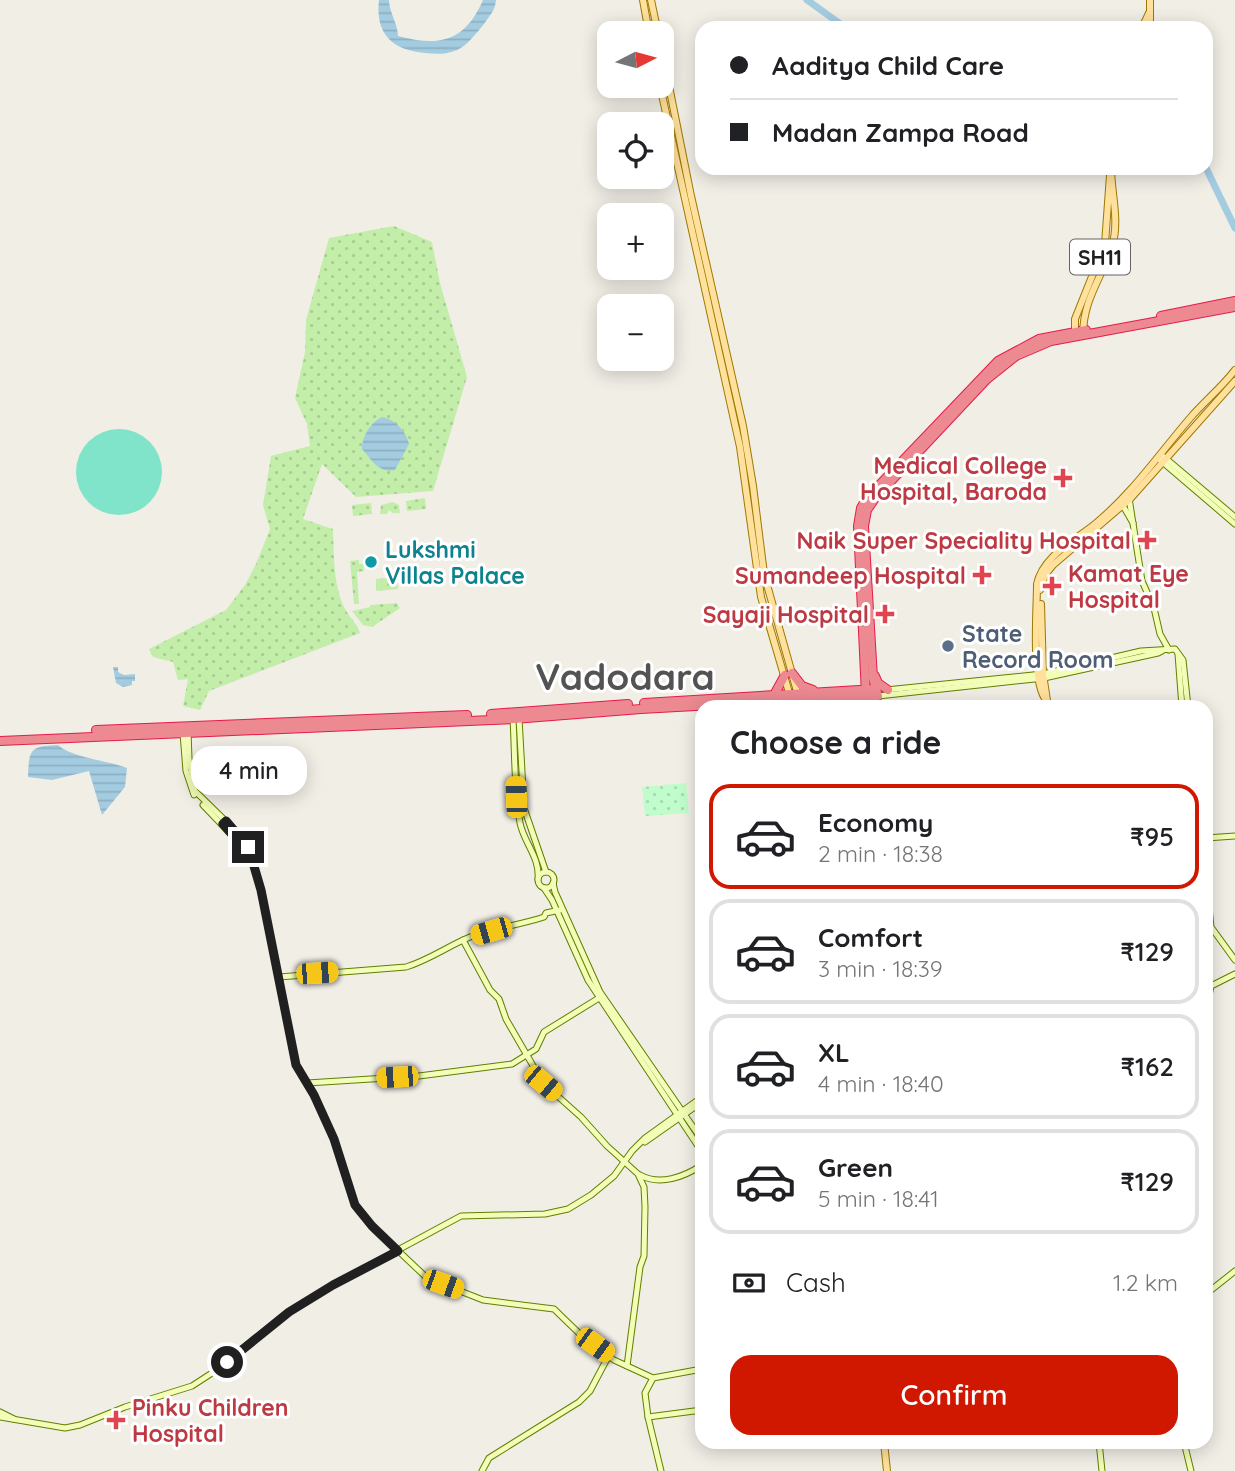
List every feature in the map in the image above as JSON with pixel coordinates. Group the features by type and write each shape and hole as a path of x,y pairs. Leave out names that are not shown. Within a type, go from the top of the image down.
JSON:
{"highway":[{"path":"795,700 877,693 873,670 864,526 871,503 996,371 1016,356 1041,344 1235,301"},
{"path":"866,694 858,526 861,508 866,499 998,361 1039,339 1235,307"},
{"path":"873,670 878,683 888,690"},
{"path":"777,700 788,674 819,696"},
{"path":"814,700 819,696"},
{"path":"0,739 695,706"}],"main road":[{"path":"643,0 647,21"},
{"path":"651,0 655,21"},
{"path":"1150,0 1150,21"},
{"path":"1145,21 1149,11"},
{"path":"663,98 733,396"},
{"path":"671,98 733,396 758,586 795,700"},
{"name":"SH11","path":"1079,334 1075,319 1105,244 1111,175"},
{"path":"1046,700 1041,676 1040,592 1045,575 1066,552 1129,498 1191,418 1235,370"},
{"path":"1162,458 1235,380"},
{"path":"1162,458 1235,517"},
{"path":"1162,458 1235,524"},
{"path":"1129,498 1142,581 1170,651 1180,700"},
{"path":"1122,504 1134,526"},
{"path":"877,693 1041,676 1157,649 1170,651 1183,660 1187,700"},
{"path":"877,693 1041,676"},
{"path":"516,716 524,808 547,872 553,876 561,913 588,980 598,998 695,1131"},
{"path":"516,716 516,797 521,827 537,860 540,886 561,913 600,992 682,1115 695,1139"},
{"path":"185,730 195,791 241,836 251,856 261,890 293,1052 301,1075 340,1153 355,1205 397,1252 427,1278 483,1300 554,1309 586,1340 626,1366 653,1378 695,1369"},
{"path":"1213,838 1235,836"},
{"path":"538,879 547,872"},
{"path":"544,888 553,883"},
{"path":"279,977 406,967 463,940 544,917 545,913 561,913"},
{"path":"1213,932 1235,960"},
{"path":"463,940 490,990 499,999 506,1019 543,1083 625,1160 638,1174 644,1187 644,1256 640,1267 626,1366"},
{"path":"1213,985 1235,974"},
{"path":"307,1083 441,1073 512,1064 536,1049 544,1032 598,998"},
{"path":"682,1115 695,1103"},
{"path":"0,1418 65,1428 192,1386 289,1312 333,1285 461,1216 545,1214 568,1209 614,1176 639,1145 695,1107"},
{"path":"638,1174 654,1181 688,1174 695,1170"},
{"path":"645,1198 654,1181"},
{"path":"1213,1289 1235,1272"},
{"path":"482,1471 489,1458 579,1402 590,1391 609,1355"},
{"path":"653,1378 645,1393 661,1471"},
{"path":"648,1417 695,1411"},
{"path":"0,1412 14,1419"},
{"path":"885,1449 887,1471"},
{"path":"1100,1449 1102,1471"},
{"path":"1186,1449 1191,1471"}],"green space":[{"path":"394,226 432,242 440,283 467,377 433,491 356,497 322,464 303,519 333,529 338,590 345,609 360,633 209,691 200,710 183,706 188,679 178,680 173,662 153,657 149,649 226,610 245,585 270,529 263,505 271,456 310,446 307,424 295,398 305,352 306,320 329,238"},
{"path":"119,429 143,436 155,448 162,472 155,496 143,508 119,515 95,508 83,496 76,472 83,448 95,436"},
{"path":"425,498 426,509 407,511 406,501"},
{"path":"393,502 399,505 400,513 389,510 387,514 380,514 381,505"},
{"path":"371,503 372,514 353,516 352,505"},
{"path":"359,560 364,571 357,572 359,604 354,604 350,561"},
{"path":"397,577 398,589 376,591 376,579"},
{"path":"397,603 400,608 372,627 363,625 352,611 370,605"},
{"path":"686,783 689,813 645,816 642,787"}],"water":[{"path":"379,0 389,0 398,36 438,41 459,33 468,25 483,0 496,0 495,7 484,24 468,42 453,52 437,54 414,51 395,44 383,31 380,23"},
{"path":"382,417 399,426 409,444 395,470 380,468 362,449 368,430"},
{"path":"113,667 118,667 118,672 124,675 135,674 132,685 123,687 116,683"},
{"path":"58,745 81,756 127,768 125,787 102,815 89,771 52,780 28,777 29,760 33,751 42,746"}],"waterway":[{"path":"807,0 836,21"},
{"path":"1209,175 1235,228"}],"place":[{"name":"Medical College Hospital, Baroda","path":"1063,478"},
{"name":"Naik Super Speciality Hospital","path":"1147,540"},
{"name":"Lukshmi Villas Palace","path":"371,562"},
{"name":"Sumandeep Hospital","path":"982,575"},
{"name":"Kamat Eye Hospital","path":"1052,586"},
{"name":"Sayaji Hospital","path":"885,614"},
{"name":"State Record Room","path":"948,646"},
{"name":"Pinku Children Hospital","path":"116,1420"}],"district":[{"name":"Vadodara","path":"625,676"}],"route":[{"path":"227,1362 289,1312 398,1251 355,1205 340,1153 314,1095 296,1065 261,890 251,856 223,824 226,821 248,847"}]}
